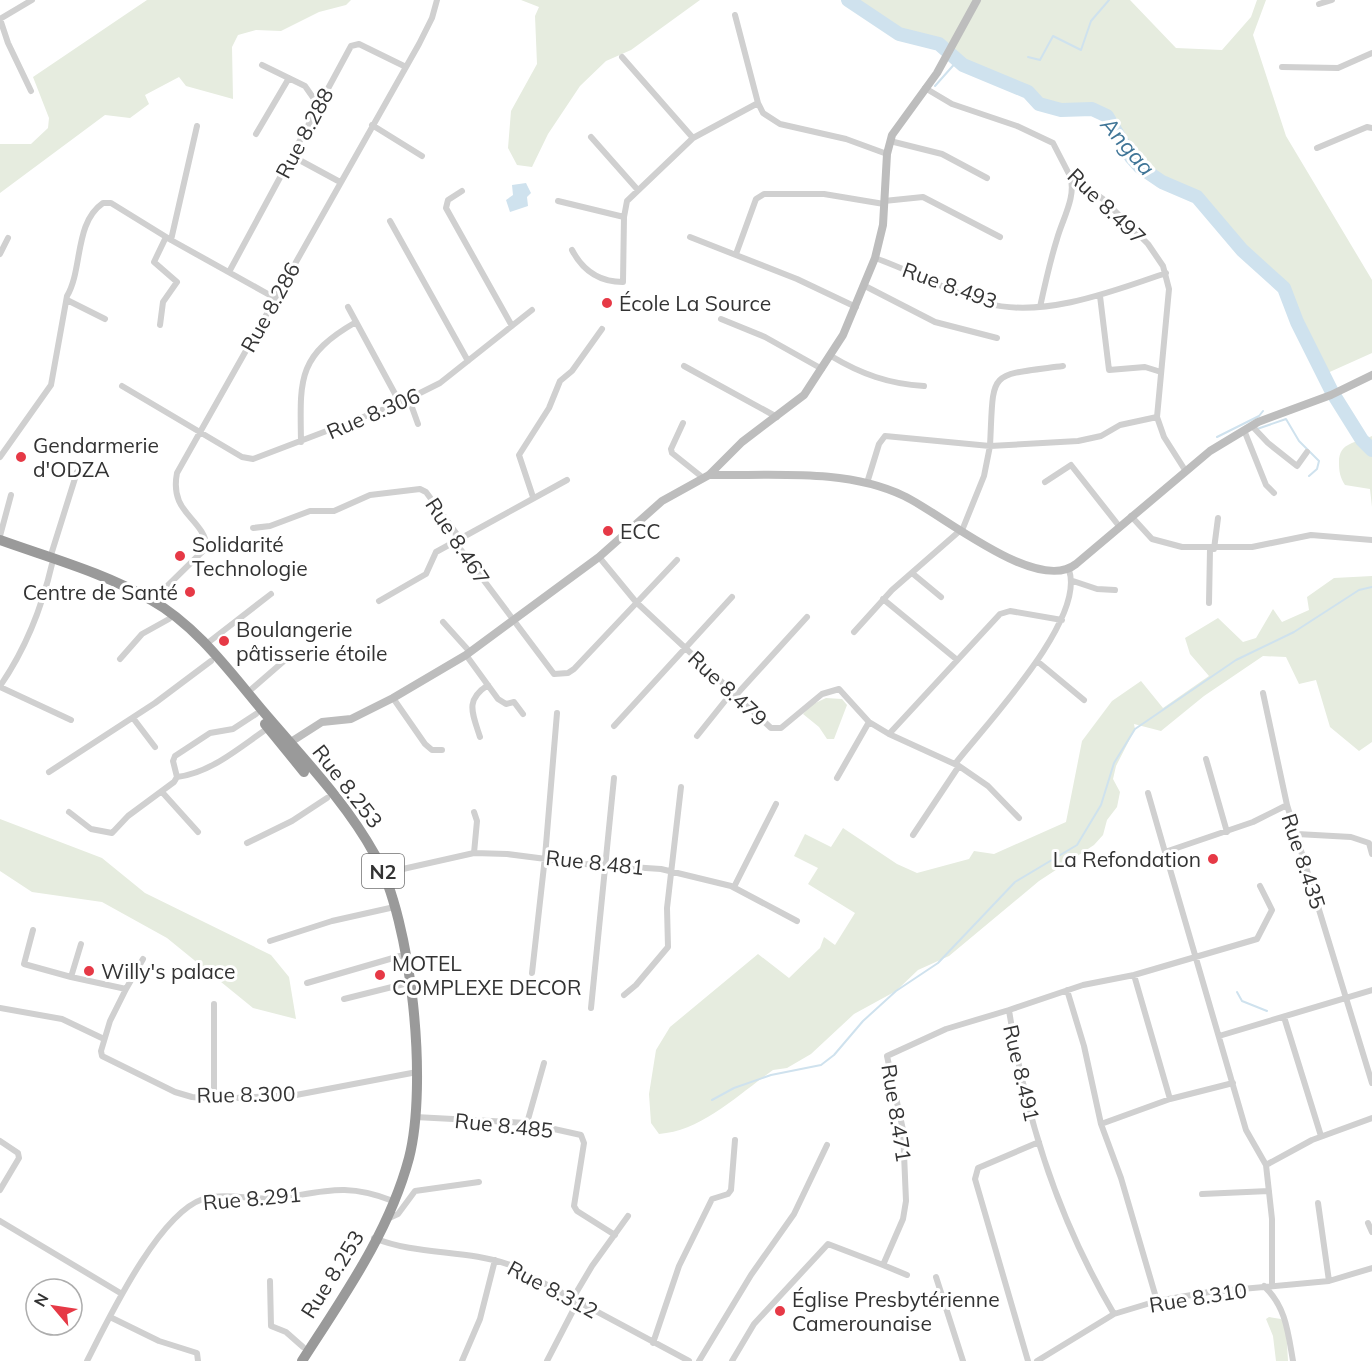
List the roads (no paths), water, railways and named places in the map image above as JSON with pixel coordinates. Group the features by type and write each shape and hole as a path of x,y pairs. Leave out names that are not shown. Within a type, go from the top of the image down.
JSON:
{"highway":[{"name":"Rue 8.253","path":"0,538 128,595 169,620 211,661 360,830 385,873 399,923 416,1030 414,1117 391,1200 376,1239 303,1347 301,1360"},
{"name":"Rue 8.253","path":"0,545 51,561 153,600 183,623 247,693 367,853 390,908 400,956 415,1072"},
{"name":"Rue 8.253","path":"301,1360 387,1220 391,1200"}],"street":[{"path":"31,91 8,44 0,19 32,0"},
{"name":"Rue 8.286","path":"153,600 207,547 178,502 175,485 177,473 406,67 432,18 437,0"},
{"path":"286,745 322,722 351,719 393,698 468,653 599,557 662,501 706,476 742,442 778,417 804,395 831,356 856,308 875,258 883,225 887,154 890,141 899,122 926,88 952,48 977,0"},
{"path":"1319,4 1332,0"},
{"path":"735,15 758,103 763,113 780,124 846,139 887,154"},
{"name":"Rue 8.288","path":"229,272 355,44 406,67"},
{"path":"1282,67 1338,68 1372,53"},
{"path":"622,57 693,138"},
{"path":"262,65 308,88 319,106"},
{"path":"256,134 289,78"},
{"name":"Rue 8.497","path":"926,88 952,104 1017,126 1053,143 1070,176 1103,200 1148,244 1166,273 1169,289 1157,417 1164,437 1185,470"},
{"path":"572,250 583,268 601,278 622,282 624,280 624,217 627,201 693,138 758,103"},
{"path":"372,125 422,156"},
{"path":"159,325 163,302 177,282 154,262 169,239 196,126"},
{"path":"1317,148 1367,127 1372,128"},
{"path":"591,136 637,189"},
{"path":"890,141 942,154 987,178"},
{"path":"292,156 340,182"},
{"path":"1040,307 1057,238 1069,204 1072,182 1070,176"},
{"path":"462,191 448,200 446,208 512,326"},
{"path":"736,254 756,199 764,194 824,194 884,202 923,197 1000,237"},
{"path":"558,201 624,217"},
{"path":"0,457 51,385 67,300 72,288 83,236 97,207 111,203 169,239 275,298"},
{"path":"390,221 468,361"},
{"path":"690,237 736,254 856,308"},
{"path":"0,254 8,238"},
{"name":"Rue 8.493","path":"875,258 988,304 1040,307 1100,296 1166,273"},
{"path":"865,286 935,322 997,338"},
{"path":"1100,296 1109,370 1145,368 1161,372"},
{"path":"67,300 105,319"},
{"path":"348,307 400,403"},
{"name":"Rue 8.306","path":"122,386 248,460 400,403 440,383 532,310"},
{"path":"721,319 765,337 822,369"},
{"path":"301,442 300,398 310,361 317,349 328,339 356,322"},
{"path":"533,497 519,455 549,408 560,381 572,371 602,329"},
{"path":"831,356 854,370 886,381 924,386"},
{"path":"684,366 778,417"},
{"path":"854,632 883,599 959,532 972,509 984,476 990,446 993,388 1000,377 1013,372 1063,366"},
{"path":"684,423 671,449 672,453 706,476 825,477 867,483 905,496 959,532 994,550 1051,572 1069,570 1185,470 1248,428 1291,408 1332,395 1372,375"},
{"path":"409,399 418,424"},
{"path":"867,483 879,444 885,436 990,446 1078,441 1101,436 1120,425 1157,417"},
{"path":"1248,428 1297,466 1306,452"},
{"path":"1248,428 1266,485 1274,493"},
{"path":"1045,482 1071,465 1119,526"},
{"path":"71,720 0,687 14,666 30,630 77,472"},
{"path":"380,601 426,574 436,552 567,480"},
{"name":"Rue 8.467","path":"253,528 270,526 310,511 334,512 370,495 420,489 426,492 456,533 455,542 512,621 555,674 568,673 574,669 636,602"},
{"path":"0,538 11,495"},
{"path":"1131,516 1152,539 1160,543 1212,549 1251,547 1311,535 1372,540"},
{"path":"1209,603 1212,549 1218,518"},
{"name":"Rue 8.479","path":"599,557 636,602 776,730 822,694 836,689 842,692 869,722 889,734 957,765 988,786 1019,818"},
{"path":"636,602 677,560"},
{"path":"913,835 957,765 1037,661 1062,620 1073,580 1069,570"},
{"path":"912,573 941,597"},
{"path":"1073,580 1097,589 1115,590"},
{"path":"205,645 271,594"},
{"path":"614,726 732,597"},
{"path":"883,599 956,659"},
{"path":"889,734 956,659 1005,611 1062,620"},
{"path":"697,736 807,617"},
{"path":"120,659 142,634 169,620"},
{"path":"443,622 468,653 502,703 514,702 523,714"},
{"path":"247,693 292,654"},
{"path":"49,772 133,718 211,661"},
{"path":"1037,661 1084,700"},
{"path":"480,737 472,700 474,694 488,685"},
{"path":"1263,693 1287,805"},
{"path":"393,698 425,744 432,750 442,750"},
{"path":"532,973 545,857 557,712"},
{"path":"177,777 173,761 176,756 210,733 233,729 256,714"},
{"path":"133,718 155,747"},
{"path":"837,778 869,722"},
{"path":"69,812 91,829 112,833 128,816 162,792 177,777 192,775 225,758 268,728"},
{"path":"1206,759 1227,832"},
{"path":"591,1008 614,778"},
{"path":"624,995 636,985 668,947 667,908 681,787"},
{"path":"162,792 198,832"},
{"path":"1148,793 1246,1130 1266,1165 1273,1229 1272,1285"},
{"path":"247,843 292,821 327,798"},
{"path":"734,886 776,804"},
{"name":"Rue 8.435","path":"1165,852 1227,832 1287,805 1372,1083"},
{"path":"474,812 477,821 474,853"},
{"path":"1297,834 1351,837 1371,843 1372,854"},
{"name":"Rue 8.481","path":"385,873 474,853 545,857 585,864 671,870 734,886 797,921"},
{"name":"Rue 8.491","path":"1114,1314 1077,1245 1039,1142 1016,1056 1009,1010 1067,990 1134,975 1257,939 1272,910 1260,886"},
{"path":"270,941 332,921 390,908"},
{"path":"33,930 24,964 126,989"},
{"path":"70,977 81,944"},
{"path":"307,983 400,956"},
{"path":"0,1008 62,1019 104,1039 126,989 143,959"},
{"path":"1134,975 1170,1099"},
{"path":"344,999 404,984"},
{"path":"1067,990 1084,1046 1101,1124 1121,1178 1157,1301"},
{"path":"1220,1036 1372,990"},
{"path":"214,1004 214,1099"},
{"name":"Rue 8.471","path":"883,1265 903,1219 906,1202 903,1130 887,1056 946,1029 1009,1010"},
{"path":"1284,1017 1321,1136"},
{"name":"Rue 8.300","path":"104,1039 102,1056 109,1061 175,1092 214,1099 296,1095 415,1072"},
{"path":"527,1123 544,1063"},
{"path":"1101,1124 1170,1099 1233,1083"},
{"name":"Rue 8.485","path":"414,1117 527,1123 581,1135 584,1139 574,1206 577,1211 615,1235"},
{"path":"1266,1165 1321,1136 1372,1118"},
{"path":"653,1343 679,1266 712,1199 728,1194 731,1190 735,1140"},
{"path":"0,1141 18,1153 19,1158 0,1190"},
{"path":"1028,1361 975,1179 978,1168 1039,1142"},
{"path":"699,1361 751,1275 794,1214 827,1145"},
{"path":"387,1220 398,1214 416,1191 479,1182"},
{"name":"Rue 8.291","path":"87,1361 122,1294 176,1217 204,1199 280,1198 343,1188 391,1200"},
{"path":"1203,1194 1269,1191"},
{"path":"1318,1203 1329,1281"},
{"path":"548,1361 592,1266 628,1216"},
{"path":"0,1221 122,1294"},
{"path":"1368,1223 1372,1232"},
{"name":"Rue 8.312","path":"376,1239 420,1250 495,1260 528,1274 689,1361"},
{"path":"732,1361 758,1318 828,1244 907,1275"},
{"path":"462,1361 480,1318 495,1260"},
{"name":"Rue 8.310","path":"1037,1361 1048,1359 1114,1314 1157,1301 1272,1285 1329,1281 1372,1268"},
{"path":"936,1277 963,1361"},
{"path":"270,1281 271,1326 286,1332 303,1347"},
{"path":"1264,1286 1274,1295 1285,1315 1293,1361"},
{"path":"110,1317 159,1341 197,1353 198,1361"}],"water":[{"path":"526,183 531,193 527,197 528,206 510,212 506,200 513,195 512,185"}],"waterway":[{"name":"Angaa","path":"848,0 899,34 939,44 963,65 1028,92 1039,104 1061,110 1092,109 1107,116 1131,157 1140,167 1162,182 1197,197 1242,250 1284,288 1297,322 1332,392 1362,440 1372,450"},
{"path":"1028,57 1040,60 1053,36 1081,50 1091,21 1109,0"},
{"path":"935,86 958,60"},
{"path":"1217,437 1259,416 1263,411"},
{"path":"1257,429 1286,419 1299,441 1319,461 1317,469 1309,476"},
{"path":"712,1100 734,1088 771,1075 821,1065 834,1055 863,1021 896,991 938,963 1015,882 1077,845 1101,805 1114,763 1135,729 1236,660 1294,632 1359,590 1372,587"},
{"path":"1237,992 1242,1001 1267,1011"}],"place":[{"name":"École La Source","path":"607,303"},
{"name":"Gendarmerie d'ODZA","path":"21,457"},
{"name":"ECC","path":"608,531"},
{"name":"Solidarité Technologie","path":"180,556"},
{"name":"Centre de Santé","path":"190,592"},
{"name":"Boulangerie pâtisserie étoile","path":"224,641"},
{"name":"La Refondation","path":"1213,859"},
{"name":"Willy's palace","path":"89,971"},
{"name":"MOTEL COMPLEXE DECOR","path":"380,975"},
{"name":"Église Presbytérienne Camerounaise","path":"780,1311"}]}
